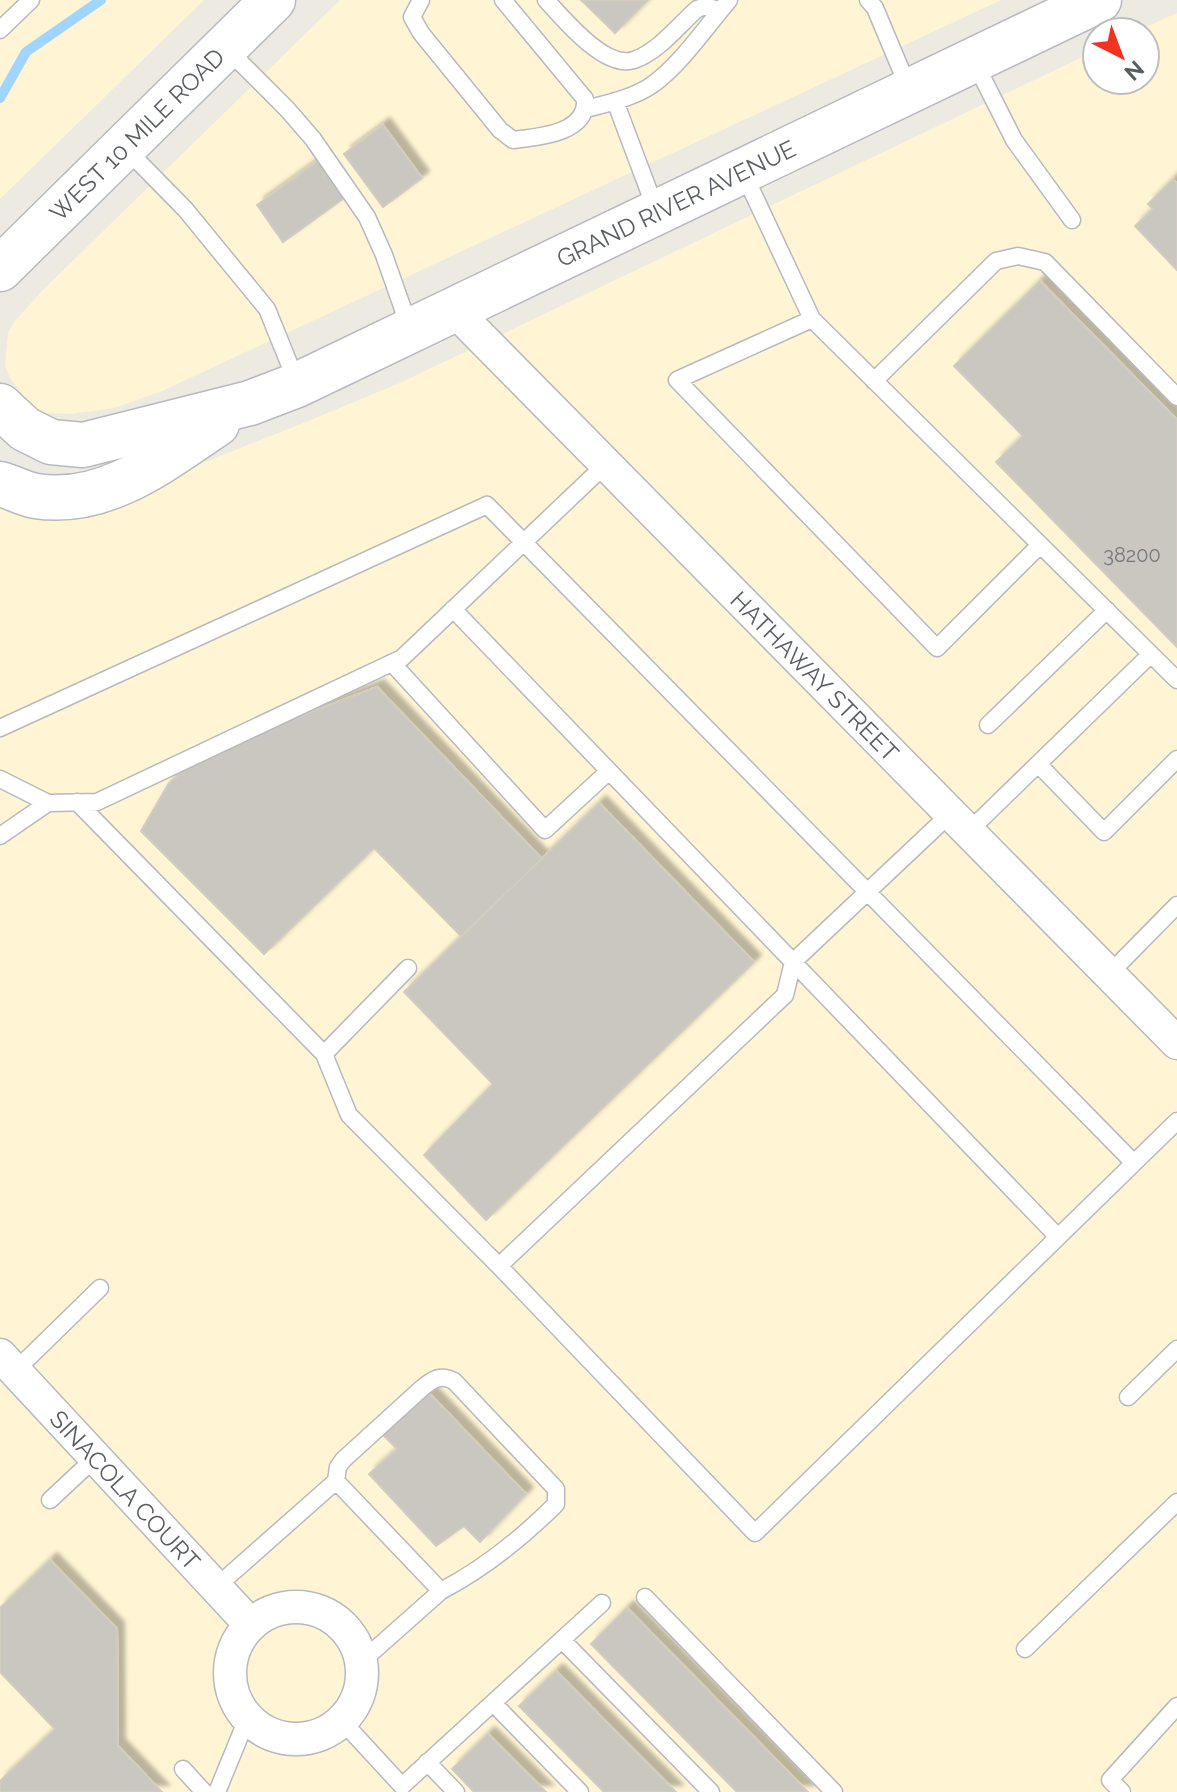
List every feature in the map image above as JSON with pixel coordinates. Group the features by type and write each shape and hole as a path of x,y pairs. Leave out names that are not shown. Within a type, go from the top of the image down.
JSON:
{"main road":[{"name":"GRAND RIVER AVENUE","path":"0,406 25,429 51,442 83,445 250,403 297,385 909,90 974,62 1081,4"},
{"name":"WEST 10 MILE ROAD","path":"0,269 250,19"},
{"name":"GRAND RIVER AVENUE","path":"0,484 34,495 71,498 105,489 138,476 250,403"}],"street":[{"name":"HATHAWAY STREET","path":"454,310 1177,1043"},
{"name":"SINACOLA COURT","path":"7,1363 250,1624"},
{"path":"298,1606 323,1611 345,1626 359,1649 361,1662 363,1674 358,1700 343,1722 320,1736 294,1740 269,1735 247,1719 233,1697 229,1671 234,1646 250,1624 272,1610 298,1606"}],"lane":[{"path":"0,30 31,0"},
{"path":"421,0 412,17 421,33 500,130 513,140 551,135 581,117 586,109 585,99 503,0"},
{"path":"546,0 591,45 615,60 632,62 648,53 697,9 725,5"},
{"path":"868,0 875,8 909,90"},
{"path":"586,109 615,101 652,84 695,42 725,5"},
{"path":"250,19 287,109 313,139 367,217 410,330"},
{"path":"974,62 1014,140 1072,220"},
{"path":"615,101 657,212"},
{"path":"124,147 185,209 267,309 297,385"},
{"path":"742,170 812,319 1177,680"},
{"path":"874,381 996,261 1018,256 1045,262 1177,397"},
{"path":"812,319 677,380 937,648 1040,545"},
{"path":"0,779 48,803 97,802 402,658 606,464"},
{"path":"0,728 487,505 1134,1163"},
{"path":"453,609 1058,1237"},
{"path":"988,725 1107,610"},
{"path":"499,1266 785,995 793,962 868,892 1038,764 1151,654"},
{"path":"392,663 545,830 609,771"},
{"path":"1038,764 1104,832 1177,759"},
{"path":"77,802 324,1054 349,1115 755,1533 1177,1121"},
{"path":"0,836 48,803"},
{"path":"1109,974 1177,905"},
{"path":"324,1054 408,968"},
{"path":"7,1363 100,1288"},
{"path":"1128,1397 1177,1349"},
{"path":"215,1588 336,1481 338,1467 343,1460 437,1377 454,1381 556,1489 556,1504 470,1576 441,1591 361,1662"},
{"path":"50,1500 95,1458"},
{"path":"336,1481 441,1591"},
{"path":"1025,1649 1177,1502"},
{"path":"645,1597 834,1792"},
{"path":"343,1722 398,1789 602,1603"},
{"path":"562,1640 711,1792"},
{"path":"493,1703 580,1792"},
{"path":"1122,1792 1110,1780 1177,1706"},
{"path":"217,1792 247,1719"},
{"path":"427,1762 456,1792"},
{"path":"183,1769 204,1792"}],"shaded area":[{"path":"0,0 204,0 0,199"},
{"path":"340,0 1001,0 162,391 114,408 70,414 47,413 32,407 10,378 5,366 8,333 14,322"},
{"path":"1177,13 1177,1792 0,1792 0,501 109,500 301,424 402,382 1081,58 1081,96 1161,96 1161,20"}],"building":[{"path":"581,0 648,0 615,33"},
{"path":"383,125 422,178 383,207 344,154"},
{"path":"318,161 344,198 283,242 257,205"},
{"path":"1173,179 1177,184 1177,270 1135,226 1153,209 1148,204"},
{"path":"1040,281 1177,420 1177,647 996,462 1023,436 954,366"},
{"path":"377,687 542,859 461,936 374,848 264,954 141,831 169,783 200,755"},
{"path":"599,803 754,962 486,1220 424,1155 493,1084 404,992"},
{"path":"429,1393 526,1494 480,1542 464,1526 436,1546 369,1474 397,1449 382,1434"},
{"path":"50,1560 117,1629 118,1746 162,1792 0,1792 0,1781 55,1729 0,1672 0,1608"},
{"path":"627,1608 808,1792 737,1792 591,1644"},
{"path":"556,1671 676,1792 604,1792 519,1706"},
{"path":"488,1734 546,1792 474,1792 452,1769"}],"waterway":[{"path":"0,98 26,52 101,0"}]}
